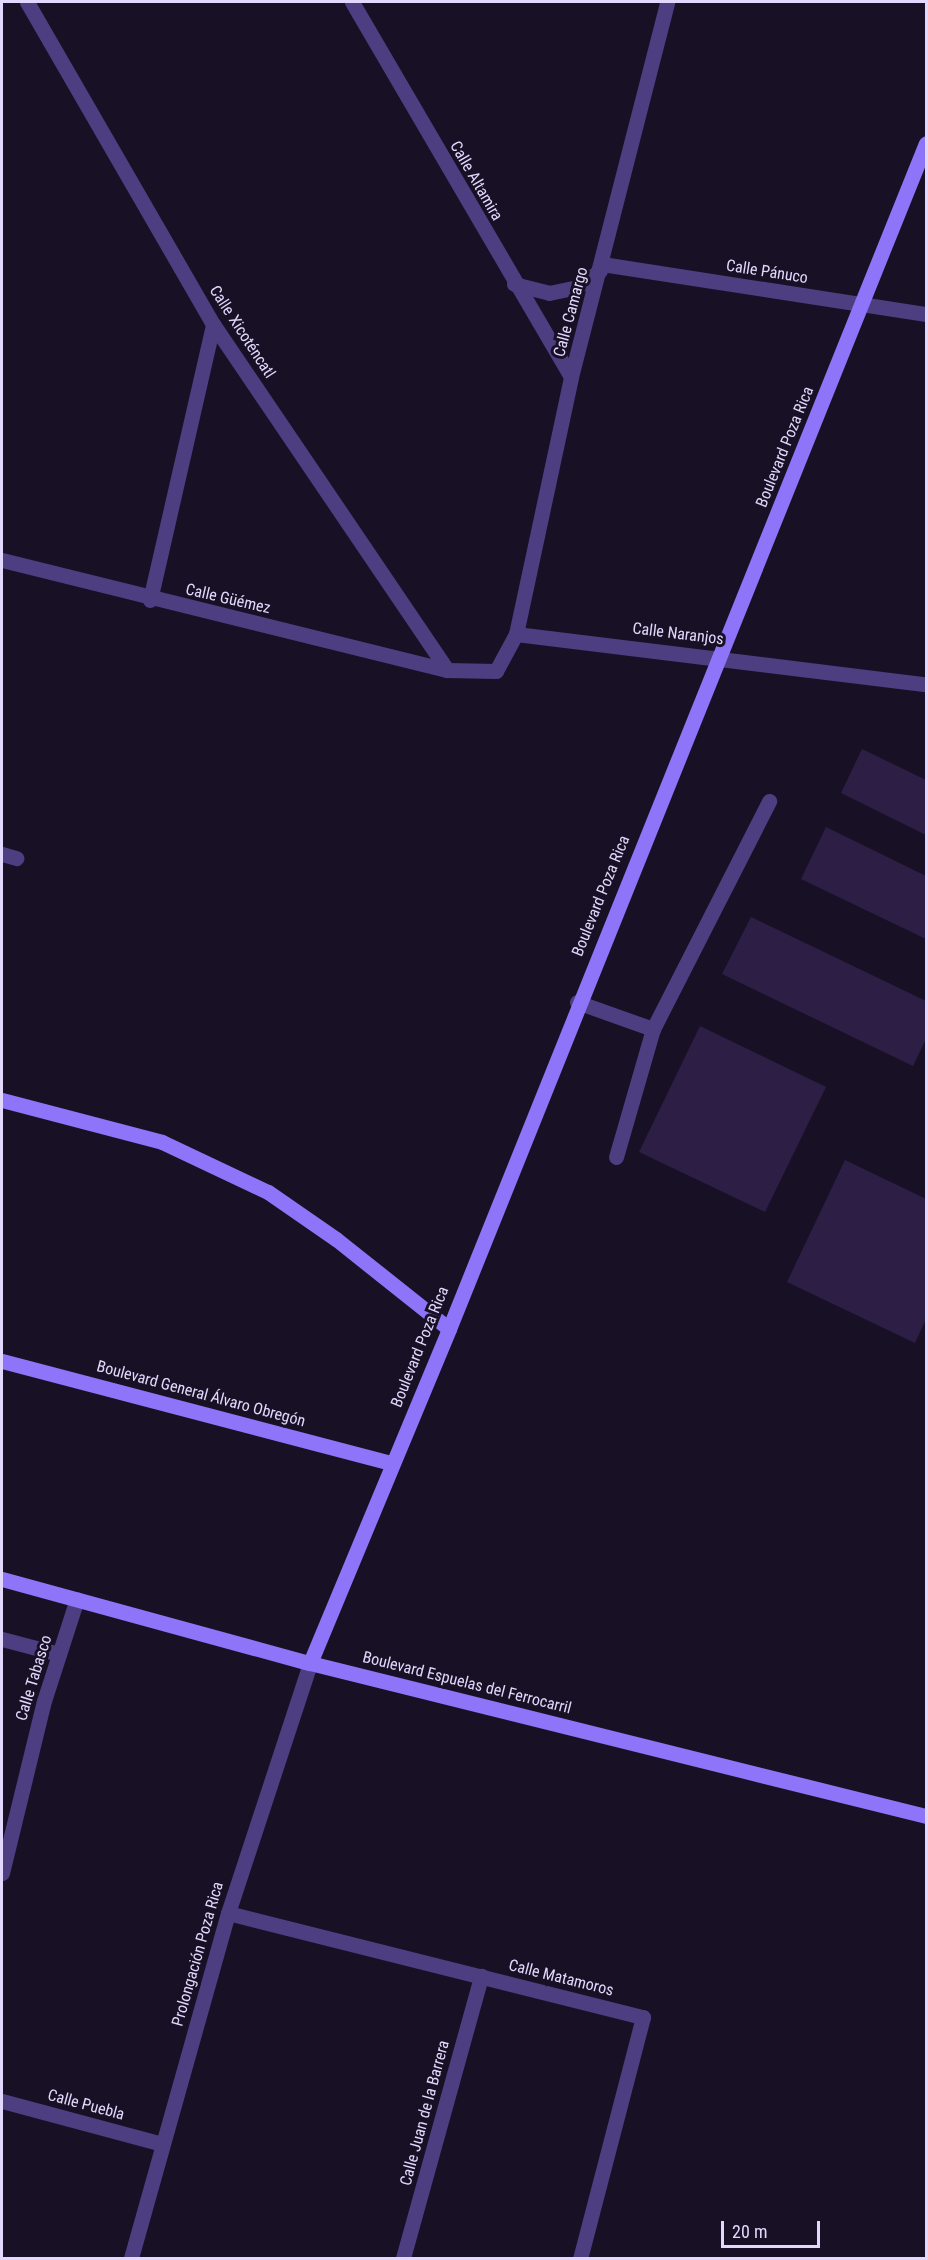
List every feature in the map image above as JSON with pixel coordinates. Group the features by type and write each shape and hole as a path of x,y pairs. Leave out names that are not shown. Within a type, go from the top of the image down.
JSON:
{"main road":[{"name":"Boulevard Poza Rica","path":"310,1663 449,1329 577,1002 927,143"},
{"path":"2,1100 162,1142 268,1192 336,1239 449,1329"},
{"name":"Boulevard General Álvaro Obregón","path":"2,1361 392,1462"},
{"name":"Boulevard Espuelas del Ferrocarril","path":"2,1579 310,1663 927,1816"}],"street":[{"name":"Calle Xicoténcatl","path":"27,2 213,324 447,670"},
{"name":"Calle Altamira","path":"352,2 514,284 572,377"},
{"name":"Calle Camargo","path":"516,634 572,377 667,2"},
{"path":"514,284 549,292 577,286 601,268"},
{"name":"Calle Pánuco","path":"601,268 927,314"},
{"path":"150,600 213,324"},
{"name":"Calle Güémez","path":"2,560 150,600 447,670"},
{"path":"447,670 496,671 516,634"},
{"name":"Calle Naranjos","path":"516,634 927,684"},
{"path":"616,1157 653,1029 769,801"},
{"path":"577,1002 653,1029"},
{"name":"Calle Tabasco","path":"2,1873 44,1701 77,1599"},
{"path":"2,1639 59,1654"},
{"name":"Prolongación Poza Rica","path":"131,2259 228,1913 310,1663"},
{"name":"Calle Matamoros","path":"228,1913 643,2017 580,2259"},
{"name":"Calle Juan de la Barrera","path":"403,2259 481,1976"},
{"name":"Calle Puebla","path":"2,2101 162,2144"}],"building":[{"path":"862,749 926,780 926,835 841,793"},
{"path":"826,827 926,876 926,939 801,879"},
{"path":"751,917 926,1001 926,1039 913,1066 722,974"},
{"path":"700,1026 826,1087 765,1212 639,1152"},
{"path":"845,1160 926,1199 926,1319 915,1343 787,1282"}]}
